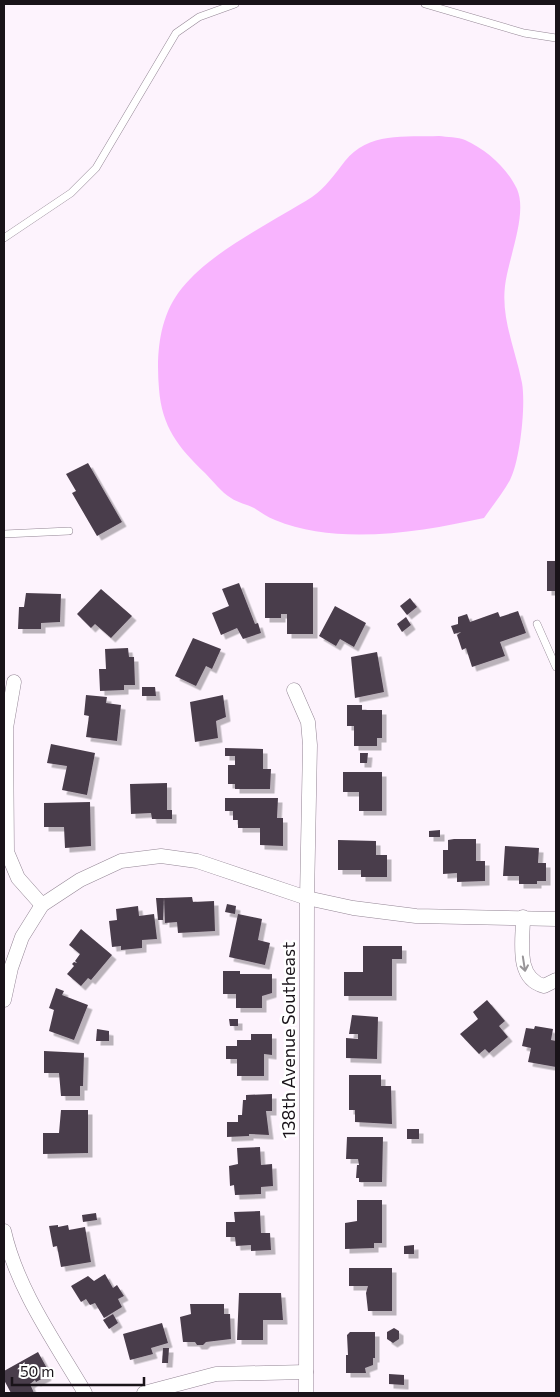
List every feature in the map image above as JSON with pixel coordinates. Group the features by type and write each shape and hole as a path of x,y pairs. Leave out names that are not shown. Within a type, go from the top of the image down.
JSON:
{"street":[{"path":"14,682 6,728 7,852 18,878 42,905"},
{"name":"138th Avenue Southeast","path":"294,690 308,722 310,745 307,898 306,1393"},
{"path":"4,1000 11,968 22,937 42,905 80,880 120,861 160,856 197,860 307,898 353,908 416,916 556,919"},
{"path":"523,917 523,962 526,973 534,983 544,986 556,980"},
{"path":"4,1231 10,1257 25,1288 85,1393"},
{"path":"144,1393 216,1374 306,1372"}],"lane":[{"path":"4,238 72,193 96,168 176,33 199,17 235,4"},
{"path":"425,4 524,33 556,38"},
{"path":"4,534 69,531"},
{"path":"537,624 556,667"}],"shaded area":[{"path":"439,136 465,140 496,160 513,181 520,199 519,224 507,275 504,299 507,323 523,393 523,418 514,471 484,518 433,528 379,534 325,533 299,528 272,519 227,496 187,454 173,436 164,414 159,389 159,349 168,311 182,288 210,261 243,238 312,197 326,185 354,152 365,145 388,138"}],"building":[{"path":"88,463 122,522 97,536 72,493 76,491 66,474"},
{"path":"547,561 556,561 556,591 547,591"},
{"path":"239,583 255,624 258,623 261,633 243,639 237,628 221,635 212,613 229,606 222,589"},
{"path":"265,583 313,583 313,634 287,634 287,614 281,614 281,618 265,618"},
{"path":"101,589 132,616 111,638 95,624 91,628 77,614"},
{"path":"26,593 61,594 60,622 41,623 41,629 18,629 19,607 24,607"},
{"path":"410,598 417,607 407,615 400,606"},
{"path":"335,606 366,623 354,647 340,639 336,646 319,636"},
{"path":"518,611 526,633 500,642 505,656 472,667 466,648 462,650 457,635 461,632 454,634 451,626 458,624 458,617 467,614 470,622 498,612 500,617"},
{"path":"406,617 411,625 402,632 397,624"},
{"path":"193,638 221,649 212,669 206,666 196,686 175,676"},
{"path":"128,648 129,657 134,657 135,685 124,685 124,690 100,691 99,669 106,669 105,649"},
{"path":"377,652 384,692 355,698 351,657"},
{"path":"142,687 155,687 156,696 142,696"},
{"path":"86,695 107,697 106,703 121,705 117,741 86,737 89,716 84,715"},
{"path":"223,695 226,717 216,721 218,738 195,742 190,702"},
{"path":"347,705 362,705 362,710 382,710 382,738 377,738 377,746 354,746 354,726 347,726"},
{"path":"51,744 95,753 87,795 62,790 67,766 47,763"},
{"path":"225,748 263,749 263,769 271,769 270,789 235,789 235,784 228,784 228,765 235,765 235,756 225,756"},
{"path":"360,753 368,753 367,763 360,763"},
{"path":"343,772 382,772 382,811 359,811 359,792 343,792"},
{"path":"167,783 167,810 172,810 172,819 152,819 151,813 131,814 130,784"},
{"path":"225,798 278,798 277,818 283,818 283,846 260,845 260,828 238,828 238,820 233,820 233,811 225,811"},
{"path":"90,802 91,846 65,848 64,827 44,827 44,803"},
{"path":"440,830 440,837 429,837 429,831"},
{"path":"476,839 476,861 485,861 485,881 457,882 457,873 443,874 443,850 448,850 448,840"},
{"path":"338,840 376,841 376,855 387,855 387,877 361,877 361,870 338,870"},
{"path":"505,846 539,848 538,863 546,863 546,881 537,881 537,884 519,884 519,876 503,876"},
{"path":"192,897 193,902 214,901 215,931 178,933 177,922 165,923 164,898"},
{"path":"156,898 164,898 163,920 158,920"},
{"path":"227,904 236,906 235,914 225,912"},
{"path":"138,906 139,916 154,914 157,939 142,940 142,948 121,950 121,946 112,947 109,921 117,920 116,909"},
{"path":"238,914 262,919 258,940 270,943 265,965 229,957"},
{"path":"81,929 112,955 91,980 88,978 81,986 67,974 74,966 72,964 74,962 77,963 75,961 80,954 69,945"},
{"path":"363,946 402,946 402,959 392,959 392,996 344,996 344,972 363,972"},
{"path":"223,971 240,971 240,974 272,974 272,993 262,996 262,1008 236,1008 236,994 223,994"},
{"path":"56,988 64,991 62,995 88,1005 74,1040 49,1031 54,1010 49,1008"},
{"path":"487,1000 505,1021 499,1026 508,1037 489,1053 485,1049 479,1054 460,1034 478,1019 473,1012"},
{"path":"352,1015 378,1017 377,1059 346,1058 346,1038 358,1039 358,1034 349,1034"},
{"path":"229,1019 238,1019 238,1026 230,1026"},
{"path":"535,1026 553,1029 551,1040 556,1041 556,1067 528,1062 531,1048 522,1046 526,1028 534,1029"},
{"path":"97,1029 109,1031 109,1041 96,1041"},
{"path":"251,1034 272,1034 272,1055 264,1054 264,1076 237,1076 237,1059 226,1059 226,1046 237,1046 237,1040 251,1040"},
{"path":"44,1051 84,1053 83,1086 80,1086 80,1096 61,1096 59,1073 44,1073"},
{"path":"349,1075 381,1075 381,1086 391,1086 392,1124 355,1122 355,1110 349,1110"},
{"path":"272,1094 272,1111 266,1111 269,1135 249,1134 249,1136 227,1137 227,1122 238,1122 238,1115 242,1115 243,1100 246,1100 246,1095"},
{"path":"61,1110 88,1110 88,1153 43,1154 43,1133 59,1133"},
{"path":"407,1129 419,1129 419,1139 407,1139"},
{"path":"347,1137 383,1137 382,1182 359,1182 359,1178 356,1178 357,1165 359,1165 358,1159 346,1159"},
{"path":"260,1147 261,1165 272,1164 273,1186 261,1187 261,1194 235,1195 234,1185 230,1186 229,1166 238,1164 237,1148"},
{"path":"357,1200 382,1200 382,1243 374,1243 374,1248 345,1249 345,1223 357,1221"},
{"path":"260,1211 261,1233 270,1233 271,1250 251,1251 251,1245 236,1246 235,1237 226,1237 226,1222 235,1222 234,1212"},
{"path":"96,1213 97,1220 83,1222 82,1215"},
{"path":"58,1225 58,1227 68,1225 69,1230 85,1227 91,1262 61,1267 57,1246 53,1247 49,1226"},
{"path":"414,1245 414,1254 404,1254 404,1246"},
{"path":"349,1268 392,1268 392,1311 368,1311 366,1293 368,1286 349,1286"},
{"path":"105,1274 113,1288 117,1285 124,1296 118,1299 122,1307 104,1318 95,1303 90,1305 86,1299 81,1302 71,1286 88,1276 94,1281"},
{"path":"239,1293 281,1293 283,1320 263,1320 263,1340 237,1340"},
{"path":"190,1304 224,1304 224,1314 230,1314 231,1339 206,1342 203,1345 197,1345 195,1342 183,1342 180,1317 191,1314"},
{"path":"113,1314 118,1323 109,1329 103,1320"},
{"path":"162,1323 168,1343 151,1348 153,1354 130,1360 123,1334"},
{"path":"394,1328 399,1331 399,1339 393,1343 387,1339 387,1332"},
{"path":"350,1332 375,1332 375,1358 373,1358 373,1365 365,1368 366,1373 346,1373 346,1355 348,1355 347,1335"},
{"path":"163,1348 169,1348 168,1363 162,1363"},
{"path":"38,1352 49,1372 46,1374 47,1376 30,1384 34,1393 11,1393 4,1380 4,1371"},
{"path":"389,1374 404,1375 404,1385 389,1384"}]}
